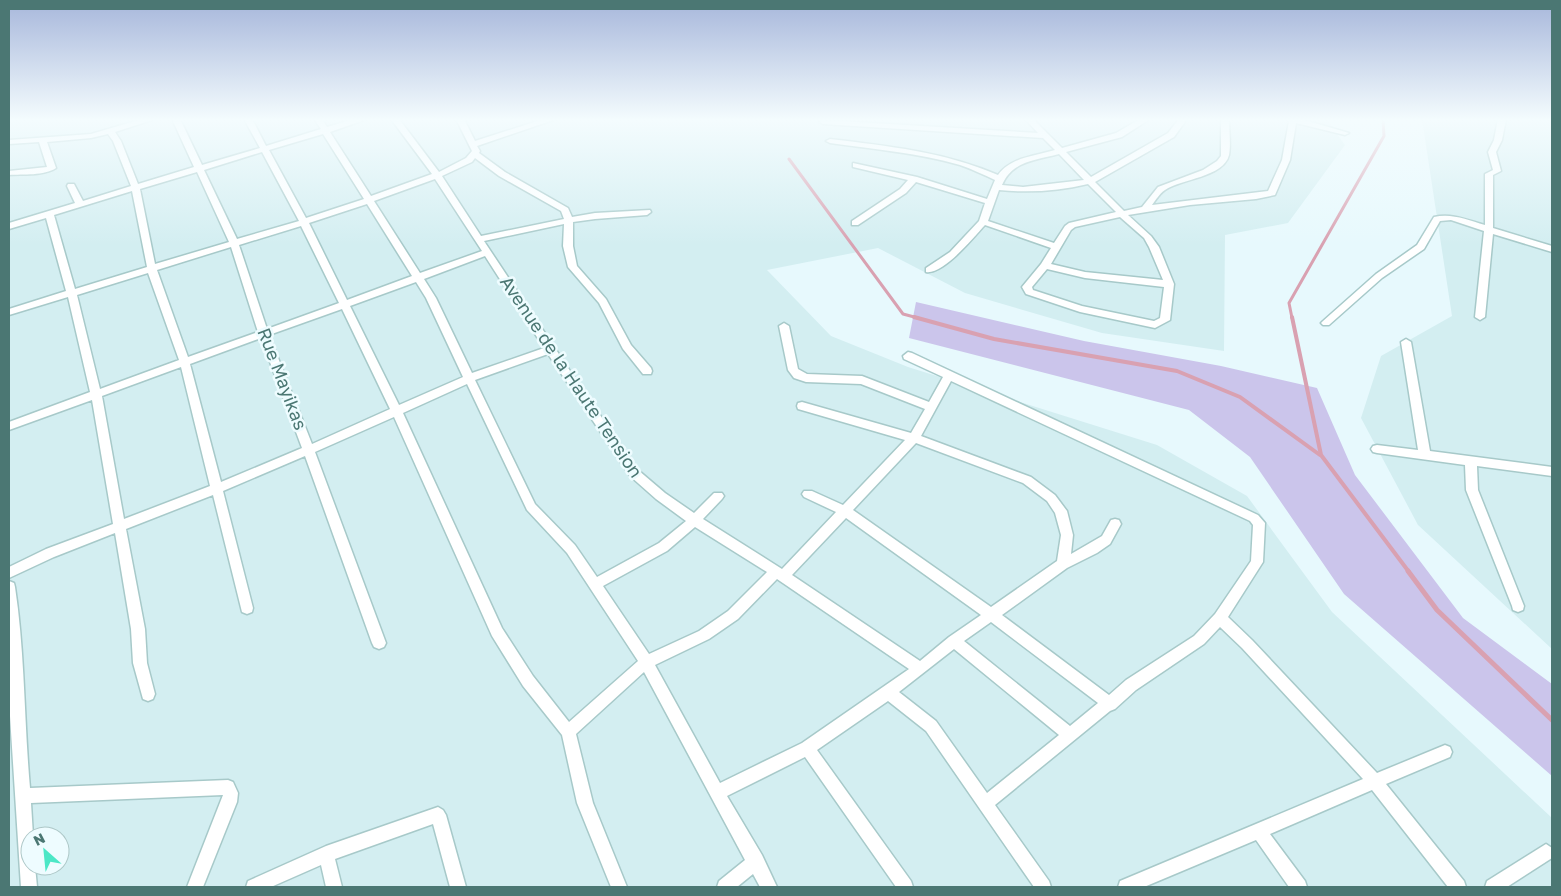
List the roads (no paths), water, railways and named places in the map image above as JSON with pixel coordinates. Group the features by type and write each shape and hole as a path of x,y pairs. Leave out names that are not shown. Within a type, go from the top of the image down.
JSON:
{"street":[{"path":"9,173 47,170 52,168 50,161"},
{"path":"125,161 136,188 152,270 185,362 247,608"},
{"name":"Rue Mayikas","path":"196,161 234,244 264,334 309,450 379,643"},
{"path":"9,226 231,161"},
{"path":"270,161 304,222 397,412 497,632 528,681 568,732 585,803 619,887"},
{"path":"344,161 431,298 531,506 571,549 646,662 719,792 769,887"},
{"name":"Avenue de la Haute Tension","path":"426,161 480,239 634,473 645,484 695,520 864,628 920,669"},
{"path":"9,312 152,270 368,201 437,176 459,166 465,161"},
{"path":"484,161 502,174 561,206 568,214 570,221 568,246 573,267 603,301 627,347 647,371"},
{"path":"948,161 964,164 998,183 1024,190 1073,185 1090,181 1126,161"},
{"path":"929,270 943,263 960,248 983,222 998,183 1007,168 1025,161"},
{"path":"1070,161 1121,212 1147,236 1154,247 1170,284 1165,320 1154,325 1080,309 1029,292 1027,288 1045,266 1070,226 1121,212 1208,200 1252,198 1272,193 1286,161"},
{"path":"1146,208 1164,187 1210,170 1223,161"},
{"path":"1480,317 1489,230 1489,174 1497,170 1495,161"},
{"path":"856,165 914,179 990,202"},
{"path":"855,223 903,191 914,179"},
{"path":"71,186 80,204"},
{"path":"480,239 531,227 595,216 647,212"},
{"path":"49,214 72,293 96,395 138,629 140,663 148,694"},
{"path":"1326,323 1379,276 1421,247 1437,219 1445,217 1552,248"},
{"path":"983,222 1056,247"},
{"path":"9,426 343,305 417,276 488,252"},
{"path":"1045,266 1085,274 1170,284"},
{"path":"784,326 793,370 798,375 806,378 862,380 931,407"},
{"path":"1406,342 1425,456"},
{"path":"9,573 50,553 216,489 309,450 470,378 551,349"},
{"path":"908,356 1256,519 1259,523 1257,562 1220,618 1199,640 1131,685 986,803"},
{"path":"568,732 646,662 704,635 733,615 779,574 845,510 914,438 949,375"},
{"path":"802,406 914,438 1027,480 1051,498 1061,511 1066,523 1067,535 1063,564"},
{"path":"1377,449 1552,471"},
{"path":"1471,462 1472,490 1518,606"},
{"path":"808,494 845,510 992,615 1110,704"},
{"path":"595,584 663,547 695,520 718,496"},
{"path":"719,792 807,748 920,669 954,641 1063,564 1093,549 1106,540 1115,524"},
{"path":"9,587 14,624 17,716 29,887"},
{"path":"1220,618 1247,644 1374,781 1458,887"},
{"path":"954,641 1070,735"},
{"path":"888,692 931,726 1043,887"},
{"path":"807,748 905,887"},
{"path":"1126,887 1445,752"},
{"path":"24,796 228,787 231,793 230,802 195,887"},
{"path":"254,887 326,854 438,815 458,887"},
{"path":"1258,830 1299,887"},
{"path":"1493,887 1546,852"},
{"path":"326,854 334,887"},
{"path":"725,887 756,861"}],"waterway":[{"path":"790,161 903,314 918,318"},
{"path":"1292,318 1289,303 1370,161"},
{"path":"914,317 994,339 1177,371 1240,397 1320,455"},
{"path":"1292,317 1321,455 1409,572"},
{"path":"1408,571 1437,610 1552,720"}]}
